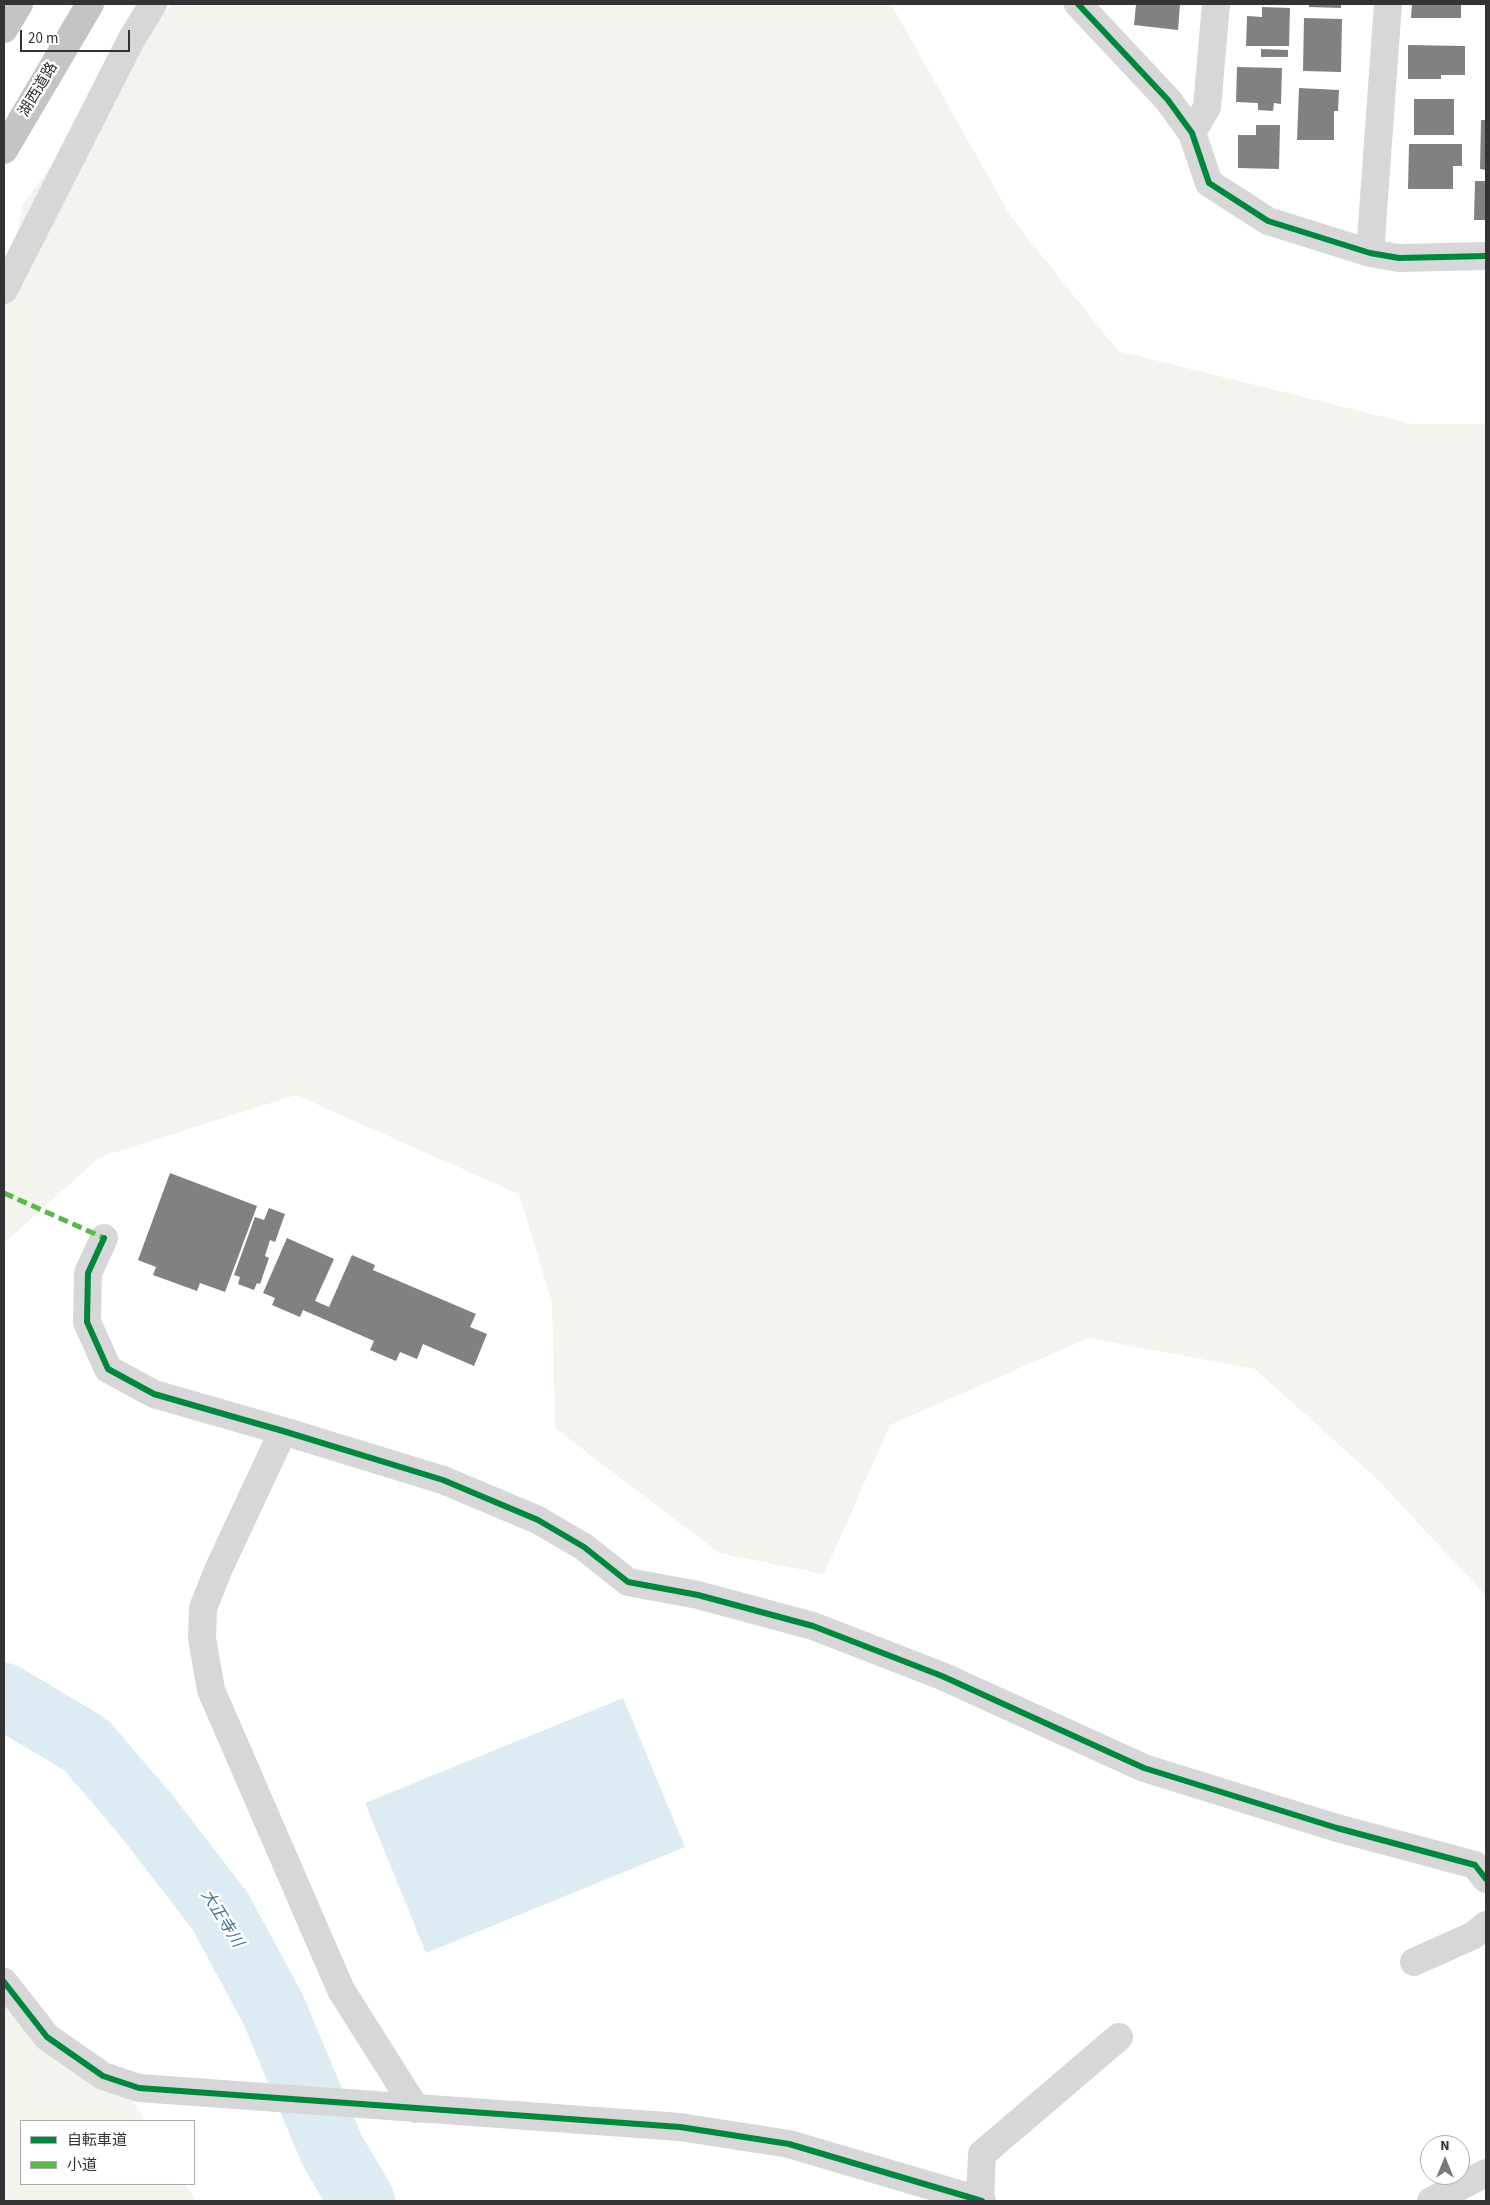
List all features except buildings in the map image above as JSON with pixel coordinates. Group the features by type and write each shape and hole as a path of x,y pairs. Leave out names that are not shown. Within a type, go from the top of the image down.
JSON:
{"highway":[{"path":"4,29 19,4"},
{"name":"湖西道路","path":"4,150 90,4"}],"street":[{"path":"4,290 131,40 153,4"},
{"path":"1078,4 1168,100 1192,134 1209,183 1268,221 1370,253 1399,258 1486,256"},
{"path":"1192,134 1207,107 1216,4"},
{"path":"1370,253 1388,4"},
{"path":"104,1238 88,1273 87,1322 108,1369 154,1394 443,1480 538,1520 584,1547 628,1582 698,1595 812,1626 942,1676 1144,1768 1337,1828 1475,1865 1486,1879"},
{"path":"283,1431 219,1568 203,1608 202,1638 211,1690 341,1990 416,2109"},
{"path":"1414,1962 1474,1935 1486,1925"},
{"path":"4,1982 47,2037 103,2076 139,2088 282,2100 680,2126 789,2144 981,2201 982,2154 1120,2038"},
{"path":"1431,2201 1486,2173"}],"shaded area":[{"path":"171,4 891,4 1011,217 1118,351 1412,424 1486,424 1486,1596 1378,1480 1255,1369 1088,1338 890,1425 824,1574 719,1553 555,1428 552,1303 519,1194 296,1095 100,1157 4,1243 4,291 23,204"},
{"path":"623,1698 685,1847 426,1953 365,1803"},
{"path":"4,1992 125,2089 144,2120 20,2120 20,2185 186,2185 196,2201 4,2201"}],"waterway":[{"name":"大正寺川","path":"4,1696 86,1745 146,1815 220,1911 273,2009 332,2150 362,2201"}],"marked path":[{"path":"4,1193 104,1238"}],"cycle path":[{"path":"1078,4 1168,100 1192,133 1209,183 1268,221 1370,253 1399,258 1486,256"},
{"path":"104,1238 88,1273 87,1322 108,1369 154,1394 443,1480 538,1520 584,1547 628,1582 698,1595 813,1626 942,1676 1144,1768 1337,1828 1475,1865 1486,1879"},
{"path":"4,1982 47,2037 103,2076 139,2088 680,2127 789,2144 982,2201"}]}
